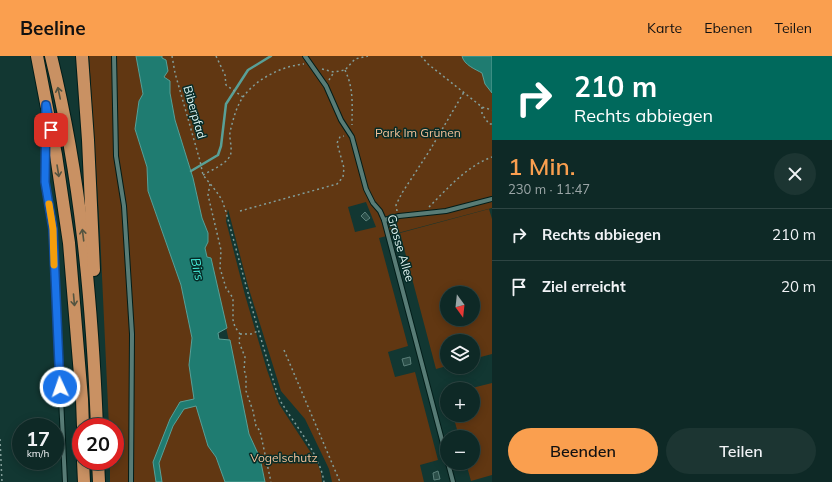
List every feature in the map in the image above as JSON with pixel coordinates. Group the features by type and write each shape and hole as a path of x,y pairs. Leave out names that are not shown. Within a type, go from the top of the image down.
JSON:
{"highway":[{"path":"30,56 46,105"},
{"path":"37,56 56,155 69,243 82,399 82,418"},
{"path":"51,56 72,156 83,236 91,317 96,418"},
{"path":"82,56 93,243 96,336 96,418"},
{"path":"83,470 84,482"},
{"path":"98,470 98,482"}],"lane":[{"path":"114,56 116,156 124,206 132,334 131,482"},
{"name":"Grosse Allee","path":"305,56 326,86 350,135 366,189 384,220 440,432"},
{"path":"46,105 45,182 53,229 65,482"},
{"path":"384,220 399,216 446,211 492,199"},
{"path":"450,470 453,482"}],"path":[{"name":"Biberpfad","path":"172,56 176,80 202,172 222,200 258,331 282,402 318,461 323,472 324,482"},
{"path":"216,56 225,75 226,85 243,97"},
{"path":"312,67 334,72 345,70 355,59 368,56"},
{"path":"421,56 428,64 482,107 492,110"},
{"path":"203,175 221,165 231,155 230,134 234,117 243,97 257,84 276,71 287,67 309,63"},
{"path":"240,211 337,184 343,176 344,168 336,143 340,137 350,135 352,92 349,78 345,70"},
{"path":"399,216 396,205 402,193 430,150 464,92"},
{"path":"482,107 482,114 489,124 492,124"},
{"path":"425,213 428,208 469,169 492,157"},
{"path":"210,184 208,195 221,250 220,268 226,288 233,298 233,320 235,327 240,334 239,342 245,357 244,370 246,375 246,391 253,411 256,426 260,431 271,482"},
{"path":"240,334 251,334 258,331"},
{"path":"284,350 340,482"},
{"path":"0,439 2,482"}],"green space":[{"path":"89,56 136,56 143,95 139,101 135,129 147,167 148,191 181,285 192,338 189,365 208,446 216,457 225,482 110,482 110,470 124,470 124,418 109,418 100,233"},
{"path":"162,56 492,56 492,208 379,238 408,346 388,352 395,377 415,372 438,460 420,465 424,482 332,482 329,469 305,419 281,391 248,286 228,209 226,221 245,295 267,370 279,404 317,462 321,473 322,482 265,482 260,458 249,434 211,258 207,257 205,248 208,233 202,218 193,178 175,120 170,93 170,81 164,77","holes":["366,202 376,227 355,232 348,207"]},
{"path":"489,209 492,219 492,354 480,357 480,334 440,334 440,368 436,369 400,233"},
{"path":"492,383 492,475 471,481 468,470 480,470 480,430 457,430 455,422 480,422 480,386"}],"water":[{"name":"Birs","path":"136,56 162,56 162,58 166,60 168,71 164,77 170,81 170,93 175,120 193,178 202,218 208,233 208,242 205,248 207,257 211,258 227,328 218,333 219,339 230,340 249,434 260,458 265,482 225,482 216,457 208,446 196,406 184,409 173,426 159,463 162,482 156,482 153,462 170,419 180,402 194,399 189,365 192,338 181,285 148,191 147,167 135,129 139,101 143,94"},
{"path":"462,56 492,56 492,93 485,84 482,73 467,64"}],"building":[{"path":"365,212 370,218 366,221 361,216"},
{"path":"410,357 411,364 404,366 402,359"},
{"path":"438,471 440,479 434,480 433,473"}],"waterway":[{"path":"191,171 218,155 221,146 226,104 248,70 271,56"}],"slow traffic":[{"path":"49,204 53,229 54,265"}],"route":[{"path":"51,130 46,105 45,182 53,229 60,387"}],"park label":[{"name":"Park Im Grünen","path":"418,132"},
{"name":"Vogelschutz","path":"284,457"}]}
